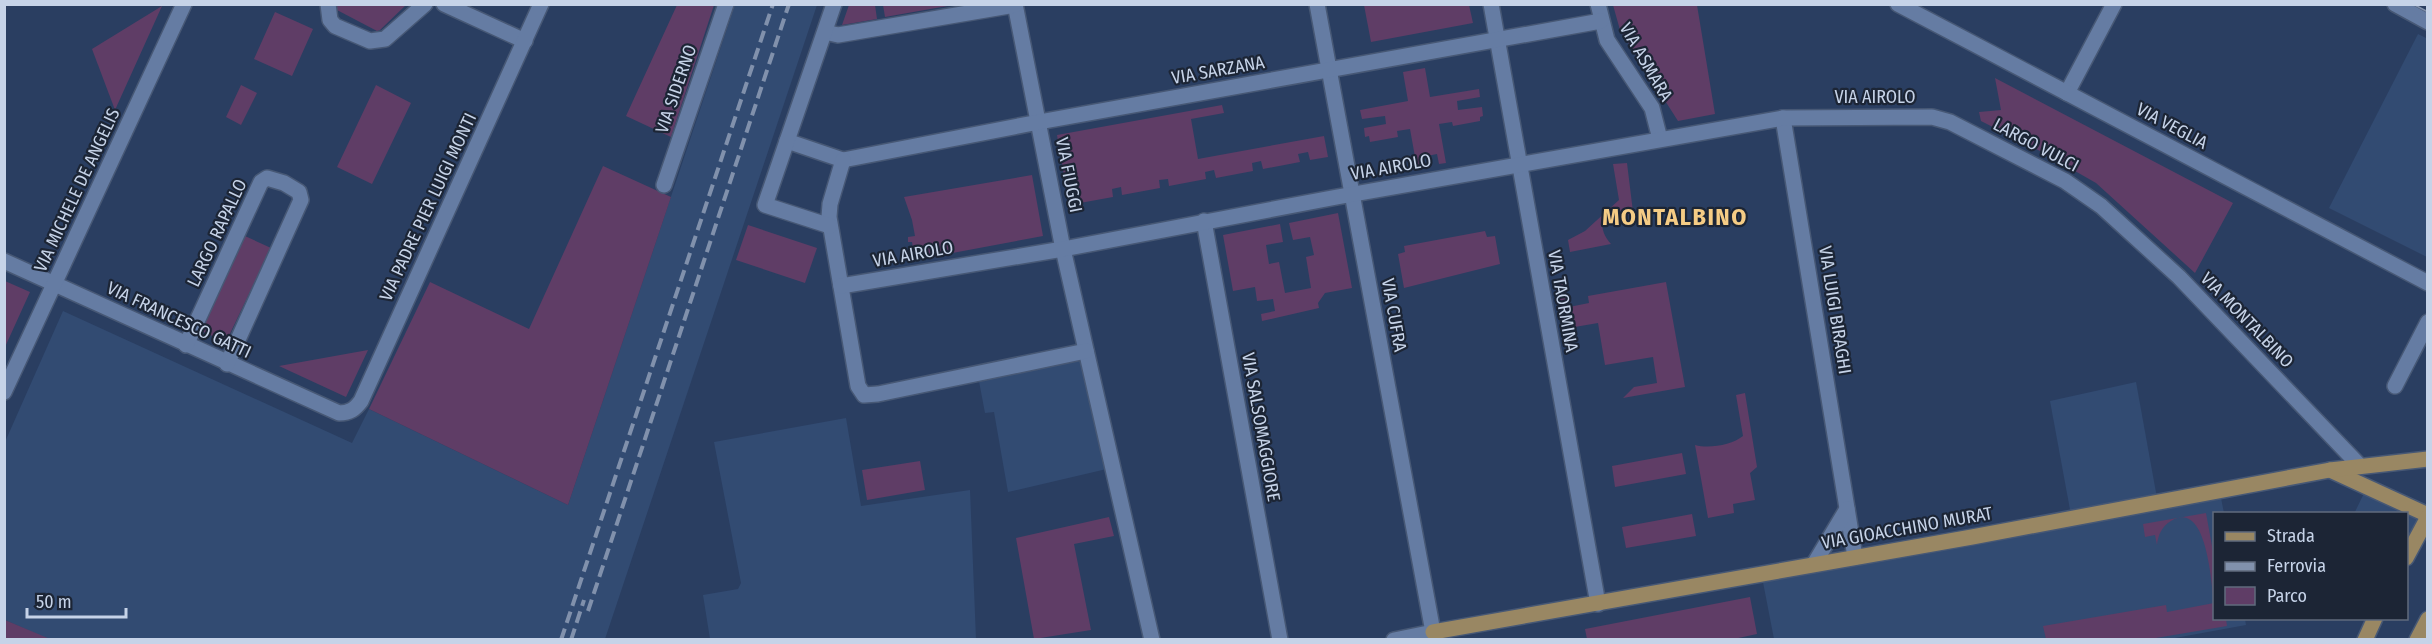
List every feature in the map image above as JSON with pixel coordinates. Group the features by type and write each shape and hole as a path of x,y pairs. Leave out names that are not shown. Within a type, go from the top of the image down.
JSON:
{"main road":[{"name":"VIA GIOACCHINO MURAT","path":"1434,637 1598,604 2330,470 2427,459"},
{"path":"2330,470 2427,516 2408,554"},
{"path":"2417,639 2427,619"},
{"path":"2365,639 2375,620"}],"street":[{"name":"VIA MICHELE DE ANGELIS","path":"4,392 184,4"},
{"path":"328,4 330,20 335,27 370,41 385,39 425,4"},
{"path":"444,4 525,41"},
{"name":"VIA PADRE PIER LUIGI MONTI","path":"339,413 355,409 361,400 504,90 541,4"},
{"name":"VIA SIDERNO","path":"664,185 726,4"},
{"path":"830,226 765,205 834,4"},
{"name":"VIA CUFRA","path":"1317,4 1434,637"},
{"name":"VIA TAORMINA","path":"1491,4 1598,604"},
{"name":"VIA ASMARA","path":"1598,4 1607,40 1652,108 1660,140"},
{"name":"VIA VEGLIA","path":"1898,4 2427,282"},
{"path":"2067,93 2114,4"},
{"path":"2395,4 2427,22"},
{"name":"VIA FIUGGI","path":"825,32 838,35 1015,5 1063,249 1152,639"},
{"name":"VIA SARZANA","path":"843,160 1039,122 1601,21"},
{"name":"VIA AIROLO","path":"841,286 1063,249 1204,221 1784,118 1932,117 1950,122"},
{"name":"VIA LUIGI BIRAGHI","path":"1784,118 1855,557"},
{"name":"LARGO VULCI","path":"1950,122 2065,181 2101,206"},
{"path":"787,141 843,160 829,209 830,226 858,386 864,395 1086,351"},
{"name":"LARGO RAPALLO","path":"186,345 261,182 267,178 284,183 299,192 301,200 227,364"},
{"name":"VIA MONTALBINO","path":"2101,206 2179,277 2360,466"},
{"name":"VIA SALSOMAGGIORE","path":"1204,221 1280,639"},
{"name":"VIA FRANCESCO GATTI","path":"4,261 339,413"},
{"path":"2395,386 2427,322"},
{"path":"1814,564 1847,509"},
{"name":"VIA GIOACCHINO MURAT","path":"1394,639 1434,637"}],"shaded area":[{"path":"735,5 817,5 605,639 50,640 5,620 5,442 63,311 352,443 369,409 568,505"},
{"path":"2418,34 2428,39 2427,257 2329,208"},
{"path":"1084,354 1111,468 1008,492 994,412 985,413 978,376"},
{"path":"2136,382 2157,498 2071,515 2050,401"},
{"path":"846,418 861,506 970,490 976,639 710,639 703,595 738,589 741,583 714,442"},
{"path":"2366,489 2426,516 2408,552 2408,512 2355,512"},
{"path":"2220,493 2224,512 2213,512 2213,620 2245,620 2246,625 2164,640 1774,639 1762,577"}],"green space":[{"path":"407,4 377,31 337,10 337,5"},
{"path":"953,4 885,17 883,5"},
{"path":"677,5 714,5 671,137 626,116"},
{"path":"849,5 875,5 877,19 842,25"},
{"path":"1364,5 1469,5 1473,23 1371,42"},
{"path":"1613,5 1697,5 1715,114 1678,121 1620,30"},
{"path":"162,6 115,110 92,49"},
{"path":"275,12 313,29 292,76 254,59"},
{"path":"1425,68 1430,97 1479,89 1480,97 1457,101 1458,110 1482,107 1483,116 1480,117 1480,121 1453,126 1452,122 1439,124 1446,163 1439,164 1437,154 1422,157 1424,167 1417,168 1410,129 1397,131 1398,137 1370,142 1369,136 1365,137 1364,128 1386,124 1385,116 1362,119 1360,110 1408,101 1403,72"},
{"path":"1995,78 2233,203 2195,273 2096,183 1981,121 1979,112 2001,110"},
{"path":"241,85 257,93 241,125 226,117"},
{"path":"376,85 411,103 372,184 337,167"},
{"path":"1222,105 1224,113 1191,119 1198,159 1324,136 1328,157 1310,160 1308,152 1298,154 1300,162 1263,169 1261,161 1252,163 1253,171 1216,178 1214,170 1205,172 1206,179 1169,186 1168,179 1159,180 1160,188 1122,195 1121,187 1112,189 1113,197 1069,205 1057,135"},
{"path":"1627,163 1634,220 1624,211 1609,212 1602,226 1611,244 1570,252 1568,240 1585,231 1619,200 1613,164"},
{"path":"603,166 671,197 568,505 369,409 430,282 529,329"},
{"path":"1032,175 1043,236 915,260 912,242 908,242 908,237 915,236 904,197"},
{"path":"1338,213 1352,288 1325,293 1318,303 1319,308 1262,321 1261,314 1275,311 1273,299 1257,301 1255,287 1233,291 1223,235 1280,224 1283,242 1266,245 1269,264 1279,262 1285,293 1311,288 1306,257 1314,255 1310,237 1293,240 1289,223"},
{"path":"748,225 817,248 805,283 736,260"},
{"path":"1485,231 1487,237 1495,236 1500,264 1404,288 1398,254 1405,252 1404,246"},
{"path":"245,236 271,248 226,342 201,331"},
{"path":"5,281 30,292 5,347"},
{"path":"1666,282 1685,387 1623,398 1634,387 1657,383 1653,357 1605,365 1598,323 1563,329 1555,285 1564,283 1569,307 1589,303 1588,296"},
{"path":"368,350 346,397 279,366"},
{"path":"1745,393 1757,467 1750,473 1755,500 1733,504 1734,513 1708,518 1695,445 1707,447 1720,445 1733,442 1743,436 1736,395"},
{"path":"1682,453 1686,474 1615,487 1612,466"},
{"path":"920,461 925,490 867,500 862,470"},
{"path":"2206,513 2213,552 2213,594 2209,562 2200,532 2192,522 2183,517"},
{"path":"1692,514 1696,536 1626,548 1622,527"},
{"path":"1109,517 1114,536 1074,544 1091,630 1034,639 1016,538"},
{"path":"2183,517 2165,525 2157,545 2155,535 2145,537 2143,524"},
{"path":"1750,597 1757,634 1729,640 1587,639 1585,629"},
{"path":"2213,603 2213,620 2226,620 2227,626 2150,639 2046,639 2043,626 2166,605 2167,612"},
{"path":"5,620 50,639 5,639"}],"tram line":[{"path":"2413,4 2428,12"}],"railway":[{"path":"561,640 773,4"},
{"path":"588,611 789,4"},
{"path":"571,640 584,600"}],"district":[{"name":"MONTALBINO","path":"1675,217"}]}
